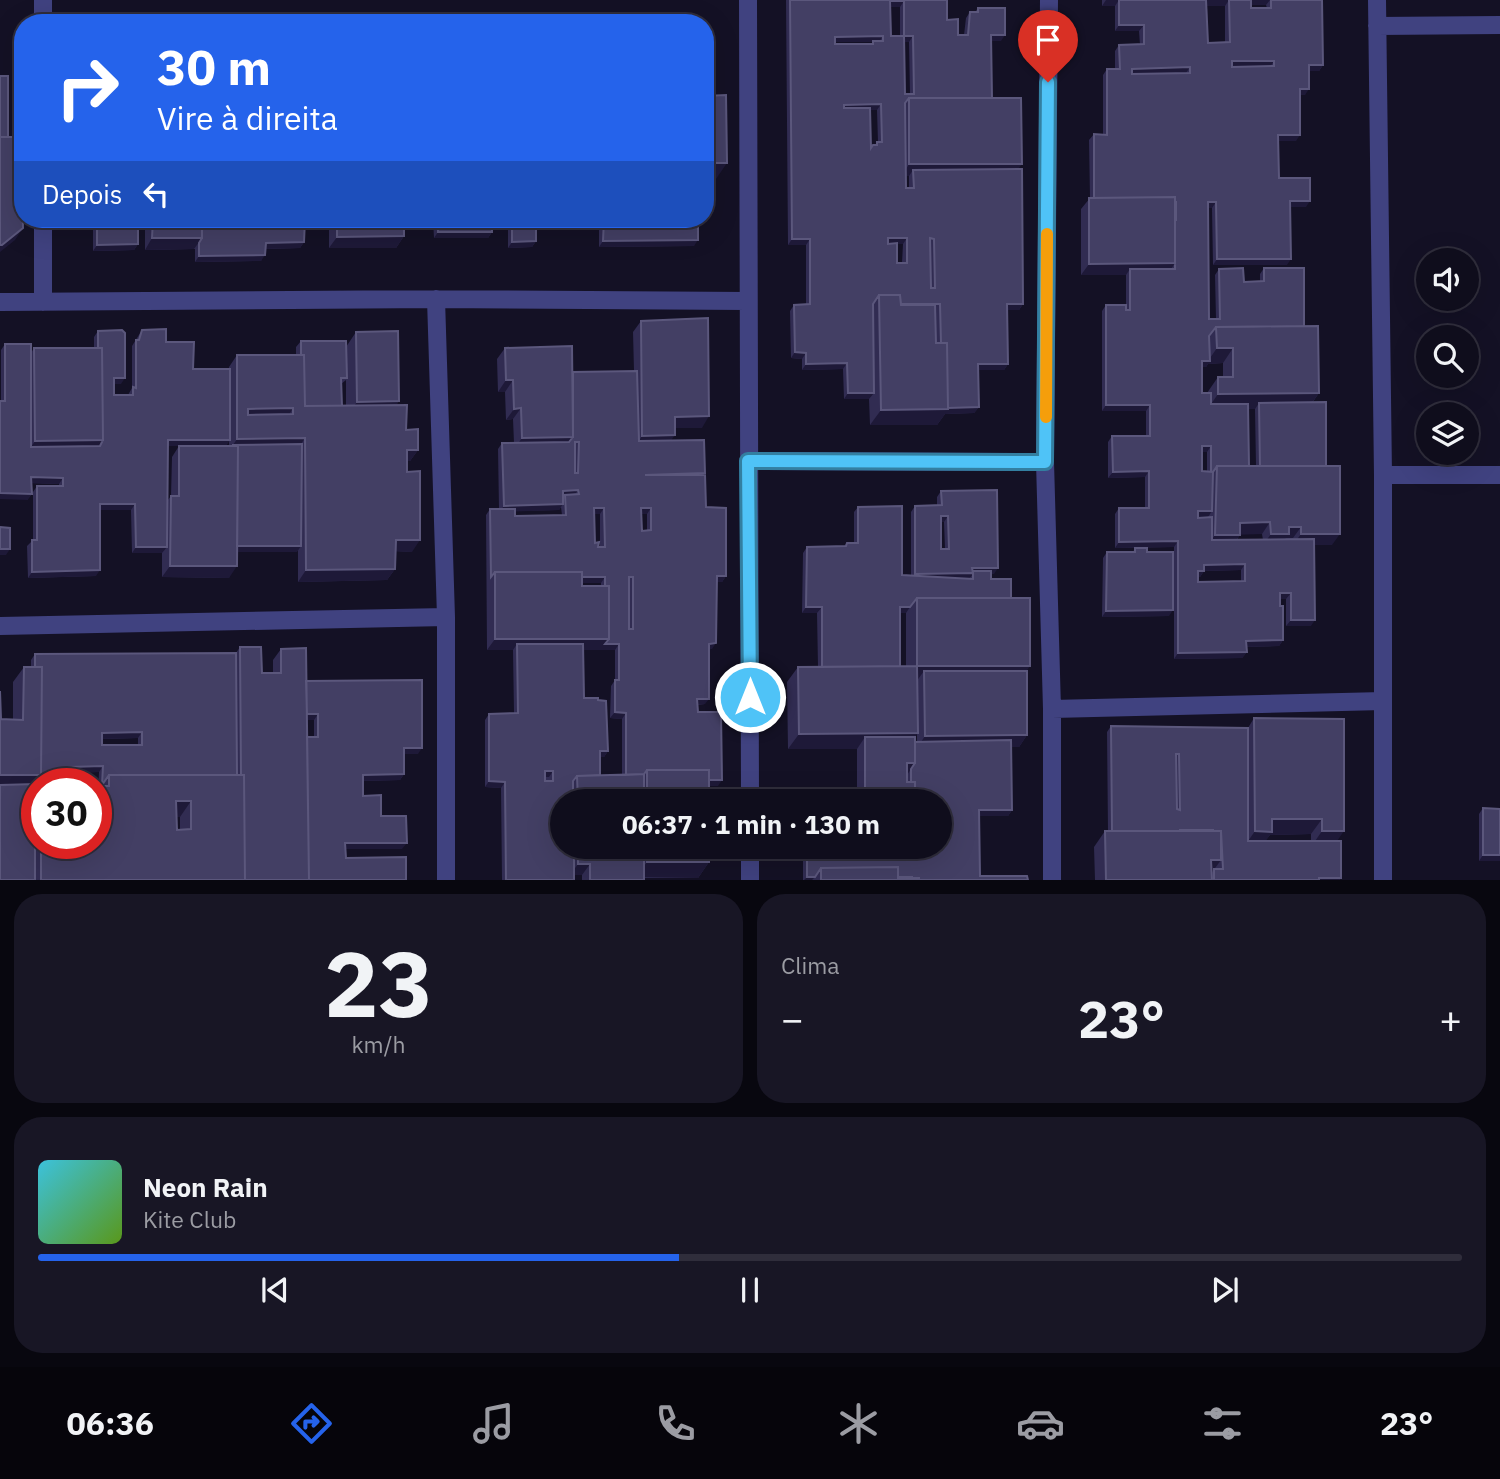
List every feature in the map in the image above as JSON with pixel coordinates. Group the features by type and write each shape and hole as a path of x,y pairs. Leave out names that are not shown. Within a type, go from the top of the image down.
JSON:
{"street":[{"path":"748,0 750,789"},
{"path":"1049,0 1045,462 1052,709 1052,880"},
{"path":"1377,0 1383,475 1383,880"},
{"path":"1377,26 1500,25"},
{"path":"43,228 43,302"},
{"path":"0,302 436,299 748,301"},
{"path":"436,299 446,618 446,880"},
{"path":"748,461 1045,462"},
{"path":"1383,475 1500,475"},
{"path":"0,626 446,618"},
{"path":"1052,709 1383,701"},
{"path":"750,859 750,880"}],"building":[{"path":"790,0 947,0 947,20 958,19 958,35 968,35 970,12 978,12 978,8 1005,8 1005,35 991,35 992,98 909,98 905,103 906,188 914,188 913,170 1022,169 1023,304 1007,304 1008,364 978,364 979,407 948,408 947,343 941,343 940,304 901,304 900,295 879,295 873,304 874,393 848,393 847,363 806,364 806,353 795,352 794,305 810,304 810,239 792,239","holes":["890,1 904,1 904,36 891,36","883,36 883,41 873,41 873,44 835,44 835,37","904,36 913,36 914,94 905,94","881,104 882,142 877,142 877,145 871,148 870,108 844,108 844,105","888,238 907,238 907,263 897,263 897,243 888,244","930,238 934,239 935,288 931,288"]},
{"path":"1119,0 1206,0 1208,43 1230,42 1229,0 1251,0 1251,8 1271,8 1271,0 1322,0 1323,65 1309,65 1309,89 1300,89 1300,135 1278,135 1279,178 1310,178 1310,201 1290,201 1291,259 1217,259 1216,202 1208,202 1209,319 1220,319 1219,269 1243,268 1244,282 1264,281 1264,268 1304,268 1304,326 1216,327 1209,336 1210,361 1202,361 1202,393 1211,393 1211,404 1248,404 1249,466 1217,466 1213,472 1212,511 1198,511 1198,518 1212,517 1212,540 1314,539 1315,620 1291,620 1291,593 1280,593 1280,606 1283,606 1283,640 1246,641 1247,652 1178,653 1178,541 1119,542 1119,508 1149,508 1149,471 1113,472 1112,436 1150,436 1150,405 1106,405 1106,305 1126,305 1126,310 1130,310 1130,269 1175,269 1176,202 1175,197 1094,198 1094,134 1107,135 1107,69 1120,69 1119,45 1144,44 1144,25 1119,25","holes":["1232,61 1274,61 1274,66 1232,67","1190,67 1190,73 1132,74 1132,69","1202,446 1211,446 1211,472 1202,471","1245,564 1245,581 1198,582 1198,571 1204,571 1204,565"]},
{"path":"0,76 8,76 8,137 0,137"},
{"path":"726,95 727,163 714,163 714,96"},
{"path":"909,98 1021,98 1022,164 909,164"},
{"path":"0,137 14,137 14,228 23,228 0,245"},
{"path":"1175,197 1175,263 1089,264 1089,198"},
{"path":"97,228 138,228 138,244 97,245"},
{"path":"153,228 202,228 202,238 152,238"},
{"path":"202,228 305,228 304,242 266,243 265,255 199,256 199,243"},
{"path":"337,228 404,228 404,236 337,237"},
{"path":"438,228 492,228 492,232 438,232"},
{"path":"512,228 536,228 536,241 512,242"},
{"path":"604,228 698,228 698,240 603,241"},
{"path":"879,295 900,295 901,305 935,305 936,343 947,343 948,409 881,410"},
{"path":"708,318 709,416 675,417 675,435 642,436 641,321"},
{"path":"1318,326 1319,393 1218,394 1218,377 1233,377 1233,348 1217,348 1216,327"},
{"path":"166,329 166,342 194,342 193,369 230,369 230,440 168,440 167,547 136,547 135,504 100,504 100,570 32,572 32,540 37,540 37,486 63,486 63,478 31,477 32,494 0,493 0,401 5,401 5,344 31,344 31,447 100,446 103,440 102,348 98,348 98,331 122,330 125,333 125,378 114,378 114,395 133,395 133,387 136,388 136,340 139,340 142,330"},
{"path":"398,331 399,401 357,402 356,332"},
{"path":"301,341 346,341 347,378 341,378 342,406 305,406 304,355 301,355"},
{"path":"572,346 573,437 522,438 521,408 514,409 513,380 506,380 505,348"},
{"path":"34,348 102,348 103,440 35,441"},
{"path":"237,355 304,355 305,406 407,405 406,430 418,429 418,450 407,450 407,472 420,471 420,540 396,540 395,569 306,570 305,438 237,439","holes":["293,408 293,414 248,415 248,409"]},
{"path":"637,371 639,441 704,440 705,473 645,475 705,475 706,507 726,508 726,576 717,576 716,643 709,644 709,699 697,699 698,712 721,712 722,780 709,780 709,770 647,770 644,774 626,775 626,713 615,712 615,680 619,680 619,644 605,644 609,639 609,586 605,586 605,577 582,577 582,572 495,572 491,577 490,509 515,509 515,516 566,515 565,495 579,494 578,490 563,491 563,504 504,506 502,443 569,442 573,437 573,372","holes":["575,442 579,442 578,473 575,473","594,508 604,508 605,547 598,547 599,542 595,543","641,508 651,508 651,530 642,531","629,577 633,577 633,629 629,629"]},
{"path":"1326,402 1326,466 1260,466 1259,403"},
{"path":"302,444 301,546 237,546 238,446 233,445"},
{"path":"179,446 238,446 237,566 170,566 171,496 179,496"},
{"path":"1217,466 1340,466 1340,534 1301,534 1301,527 1289,527 1289,534 1271,534 1270,522 1240,523 1240,535 1215,535"},
{"path":"997,490 998,568 972,568 973,573 915,574 915,506 942,505 941,491","holes":["941,516 948,516 949,549 941,549"]},
{"path":"902,506 902,575 973,579 973,571 991,571 991,579 1011,579 1011,598 917,598 910,607 900,607 900,666 822,667 822,607 806,607 807,547 858,543 858,507"},
{"path":"0,527 10,528 10,549 0,549"},
{"path":"1135,548 1147,548 1147,552 1173,552 1173,610 1106,611 1107,552 1135,552"},
{"path":"495,572 582,572 582,586 609,586 609,639 495,639"},
{"path":"917,598 1030,598 1030,666 917,666"},
{"path":"517,644 583,644 584,698 606,701 608,751 600,751 600,775 577,776 573,781 573,789 550,789 550,859 574,859 574,880 506,880 505,782 489,781 489,714 518,713","holes":["545,771 553,771 553,781 545,781"]},
{"path":"240,647 261,647 262,673 281,673 281,649 306,648 309,880 245,880"},
{"path":"236,653 237,775 112,775 112,768 103,766 41,768 42,667 35,667 35,654","holes":["142,732 142,745 102,745 102,733"]},
{"path":"917,666 918,733 799,734 798,667"},
{"path":"24,667 42,667 41,768 21,768 21,775 0,775 0,691 1,719 23,720"},
{"path":"924,671 1027,671 1027,735 925,736"},
{"path":"422,680 422,748 404,748 404,774 363,775 363,796 381,795 381,816 406,816 407,843 345,843 346,858 406,857 406,880 309,880 307,737 318,737 318,714 307,714 306,681"},
{"path":"1254,718 1344,719 1344,831 1322,831 1322,819 1272,819 1272,832 1255,831"},
{"path":"1111,726 1248,728 1248,841 1341,841 1341,878 1214,880 1214,869 1223,869 1221,831 1112,831","holes":["1176,754 1179,754 1180,810 1177,809"]},
{"path":"865,737 915,737 915,763 907,763 907,782 915,782 915,789 865,789"},
{"path":"1011,740 1012,810 979,810 980,876 1027,876 1028,880 919,880 898,877 898,867 821,868 815,877 807,877 807,859 952,859 952,789 915,789 915,782 911,782 911,769 915,763 915,742"},
{"path":"647,770 709,770 709,789 647,789"},
{"path":"644,774 644,789 578,789 577,776"},
{"path":"112,775 244,775 245,880 41,880 41,859 112,859","holes":["176,801 191,801 191,829 177,830"]},
{"path":"21,784 21,859 35,859 35,880 0,880 0,785"},
{"path":"1483,808 1500,809 1500,855 1483,855"},
{"path":"1105,831 1221,831 1221,860 1211,860 1212,880 1106,880"},
{"path":"578,859 644,859 644,880 590,880 590,864 578,864"},
{"path":"647,859 709,859 709,862 647,862"},
{"path":"898,867 898,879 919,880 821,880 821,868"}],"slow traffic":[{"path":"1046,417 1047,234"}],"route":[{"path":"750,697 748,461 1045,462 1048,82"}]}
